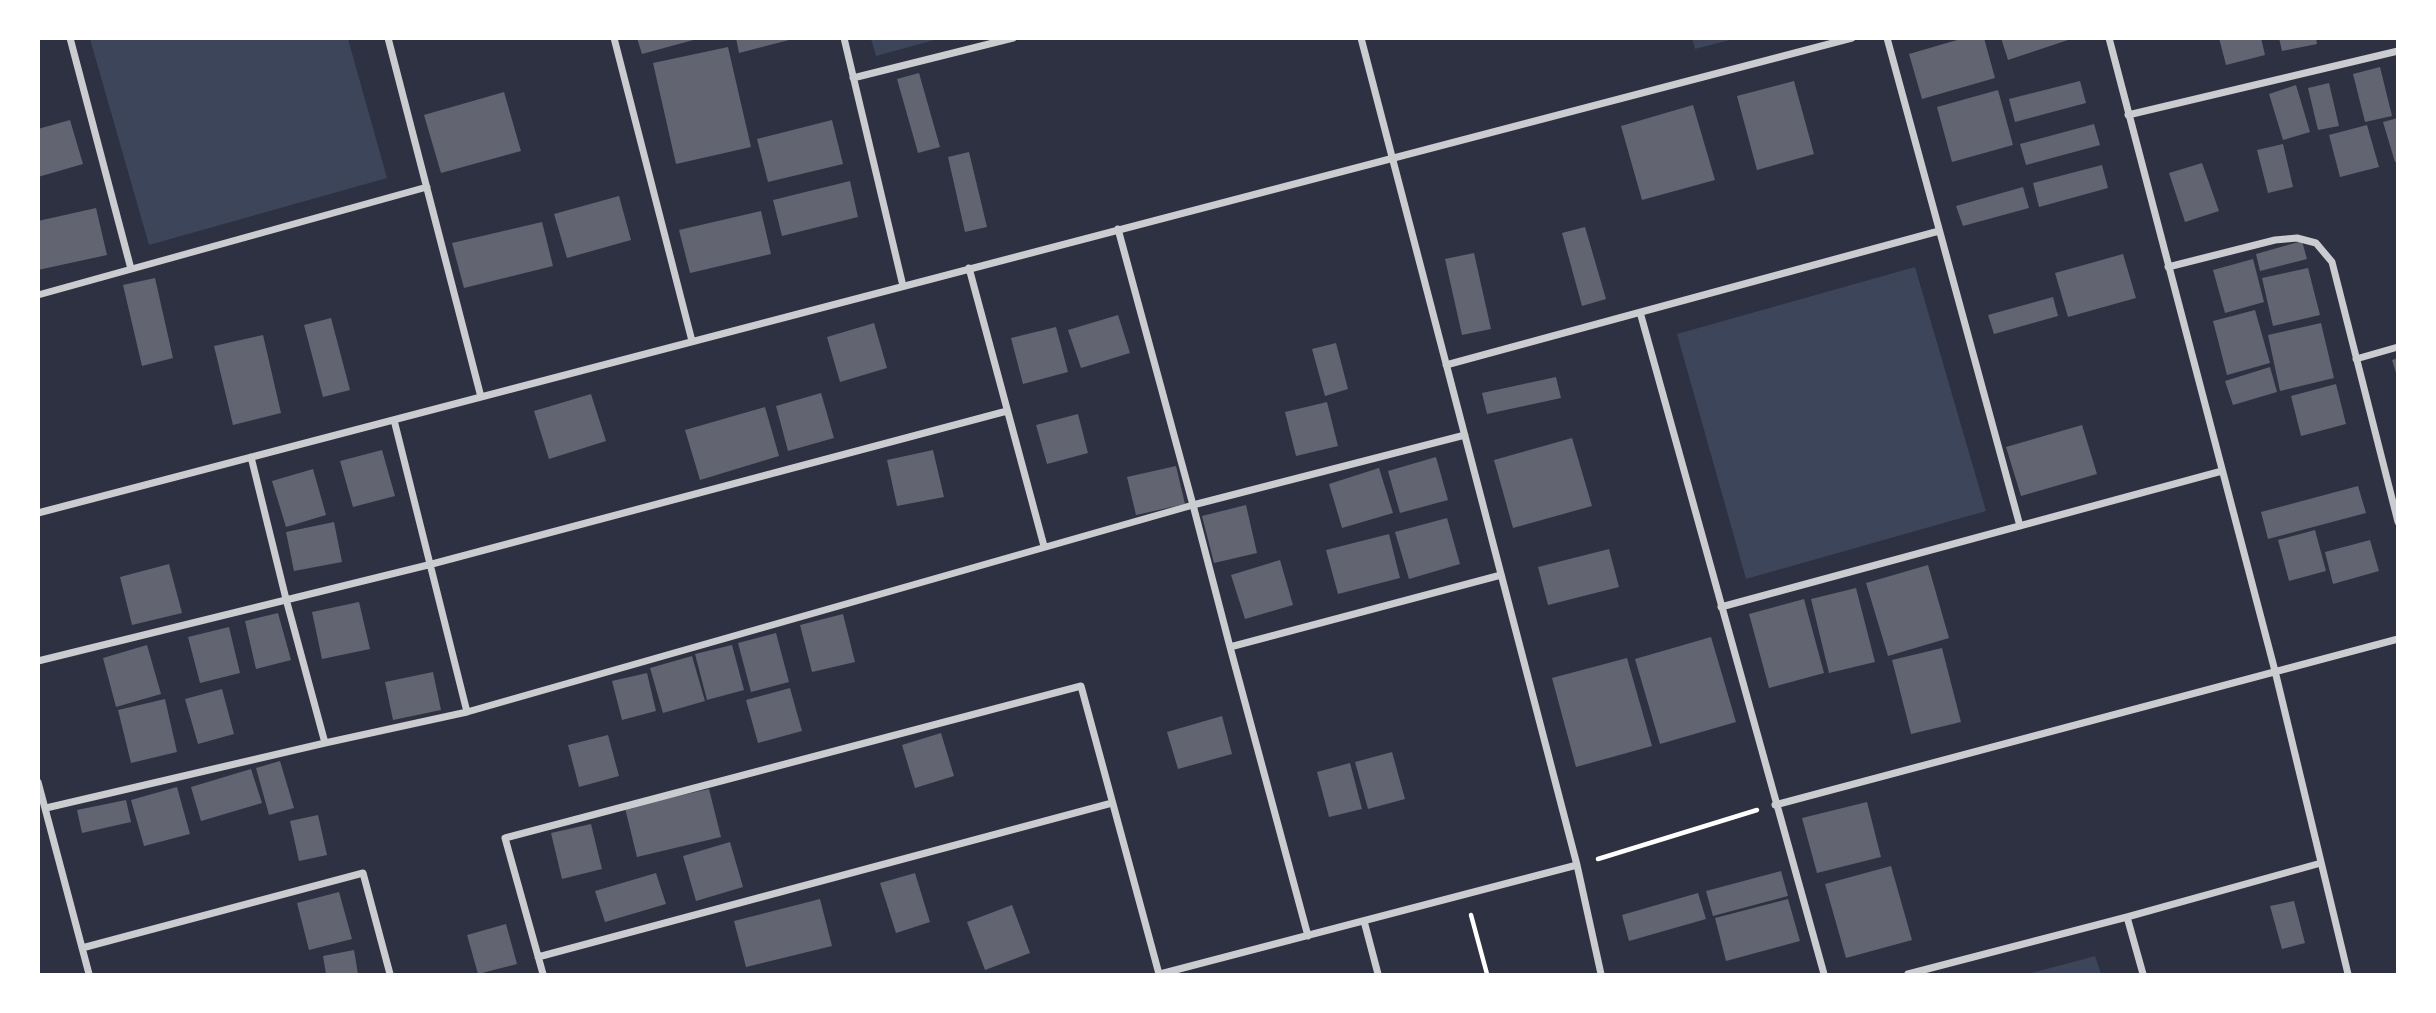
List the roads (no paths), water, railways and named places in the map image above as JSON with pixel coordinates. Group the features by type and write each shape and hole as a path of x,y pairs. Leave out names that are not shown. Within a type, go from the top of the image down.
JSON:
{"street":[{"path":"70,38 131,269"},
{"path":"388,38 481,397"},
{"path":"614,38 692,341"},
{"path":"844,38 903,286"},
{"path":"853,78 1013,38"},
{"path":"1360,38 1577,865 1601,975"},
{"path":"38,513 1852,38"},
{"path":"1887,38 2020,526"},
{"path":"2109,38 2275,671 2348,975"},
{"path":"2128,115 2398,51"},
{"path":"38,295 427,187"},
{"path":"1118,229 1308,936"},
{"path":"1446,365 1939,231"},
{"path":"2168,267 2275,240 2297,238 2316,243 2332,262 2398,522"},
{"path":"969,268 1044,546"},
{"path":"1640,312 1824,975"},
{"path":"2356,359 2398,347"},
{"path":"38,661 432,564 1007,411"},
{"path":"394,419 467,712"},
{"path":"46,808 467,712 1044,546 1465,435"},
{"path":"251,457 325,743"},
{"path":"1721,607 2222,471"},
{"path":"2389,488 2398,486"},
{"path":"1230,647 1501,575"},
{"path":"1775,804 2398,639"},
{"path":"542,975 505,838 1081,686 1159,975 1577,865"},
{"path":"38,782 89,975"},
{"path":"538,957 1112,803"},
{"path":"1908,975 2320,863"},
{"path":"82,948 363,873 390,975"},
{"path":"2127,917 2143,975"},
{"path":"1364,920 1378,975"}]}
